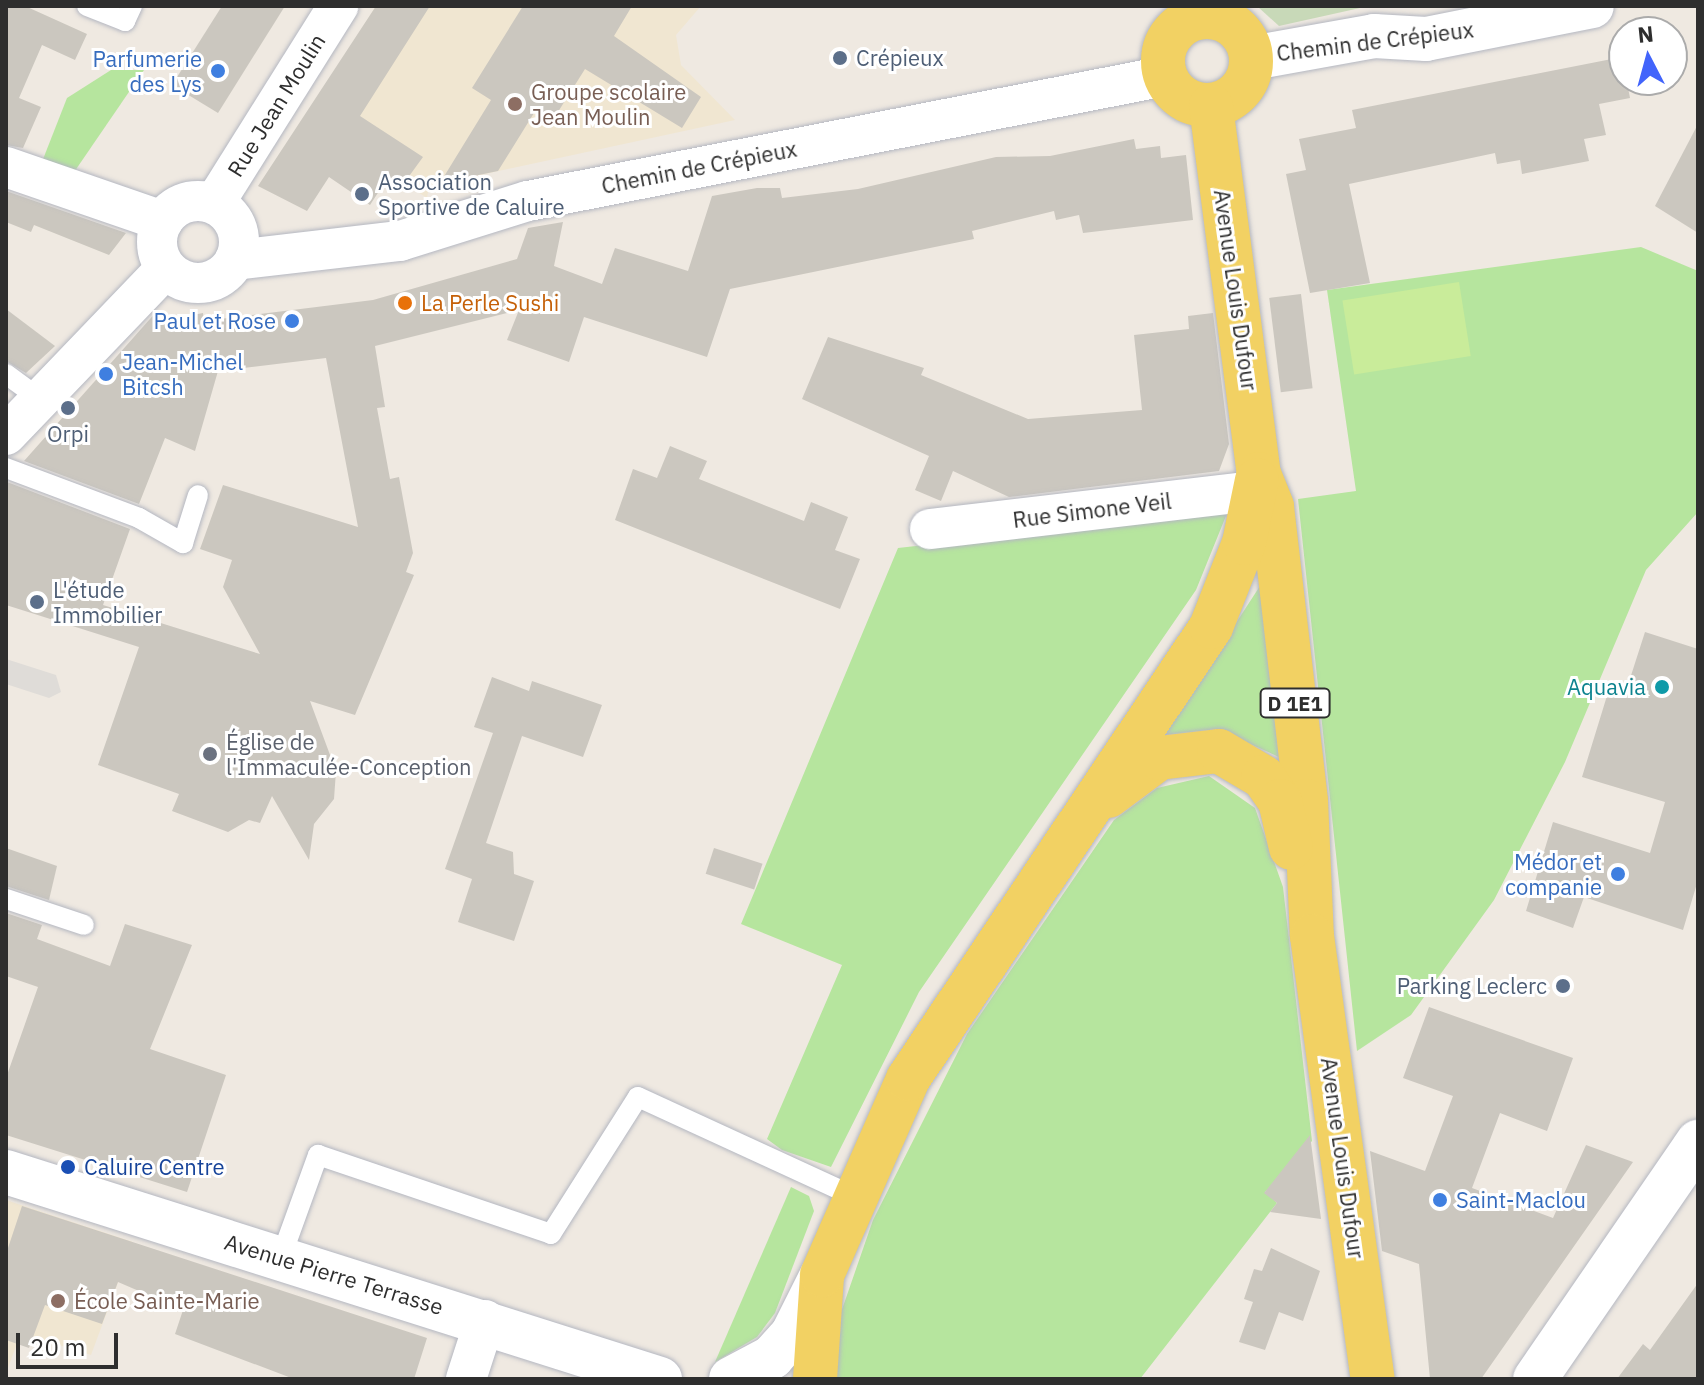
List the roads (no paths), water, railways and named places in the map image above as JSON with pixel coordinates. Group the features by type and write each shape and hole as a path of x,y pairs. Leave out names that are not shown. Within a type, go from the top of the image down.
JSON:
{"main road":[{"name":"Chemin de Crépieux","path":"1252,58 1374,36 1426,39 1588,6"},
{"path":"1198,12 1240,31 1252,58 1245,84 1211,106 1183,99 1165,76 1169,39 1198,12"},
{"name":"Avenue Louis Dufour","path":"1211,106 1256,483"},
{"path":"731,1379 772,1357 792,1335 822,1275 851,1195 947,1013 1211,627 1244,543 1256,483"},
{"name":"D 1E1","path":"1256,483 1272,507 1291,666 1312,936"},
{"path":"1058,853 1127,775 1190,749 1219,751 1263,777 1280,801 1312,936"},
{"name":"Avenue Louis Dufour","path":"1312,936 1373,1379"},
{"path":"1535,1379 1698,1142"},
{"name":"Avenue Pierre Terrasse","path":"6,1172 280,1260 666,1377"},
{"path":"815,1379 822,1275"}],"street":[{"name":"Rue Jean Moulin","path":"214,204 338,6"},
{"name":"Chemin de Crépieux","path":"235,260 400,241 528,201 1165,76"},
{"path":"6,167 163,221"},
{"path":"214,204 238,234 235,260 202,283 166,268 157,245 163,221 180,205 214,204"},
{"path":"6,435 166,268"},
{"name":"Rue Simone Veil","path":"930,529 1256,483"},
{"path":"466,1379 485,1320"}],"lane":[{"path":"87,6 125,21 132,6"},
{"path":"6,374 40,399"},
{"path":"6,468 139,518 183,543 198,495"},
{"path":"6,899 84,925"},
{"path":"280,1260 318,1155 551,1234 638,1097 851,1195"}],"place":[{"name":"Crépieux","path":"840,58"},
{"name":"Parfumerie des Lys","path":"218,71"},
{"name":"Groupe scolaire Jean Moulin","path":"515,104"},
{"name":"Association Sportive de Caluire","path":"362,194"},
{"name":"La Perle Sushi","path":"405,303"},
{"name":"Paul et Rose","path":"292,321"},
{"name":"Jean-Michel Bitcsh","path":"106,374"},
{"name":"Orpi","path":"68,408"},
{"name":"L'étude Immobilier","path":"37,602"},
{"name":"Aquavia","path":"1662,687"},
{"name":"Église de l'Immaculée-Conception","path":"210,754"},
{"name":"Médor et companie","path":"1618,874"},
{"name":"Parking Leclerc","path":"1563,986"},
{"name":"Caluire Centre","path":"68,1167"},
{"name":"Saint-Maclou","path":"1440,1200"},
{"name":"École Sainte-Marie","path":"58,1301"}]}
